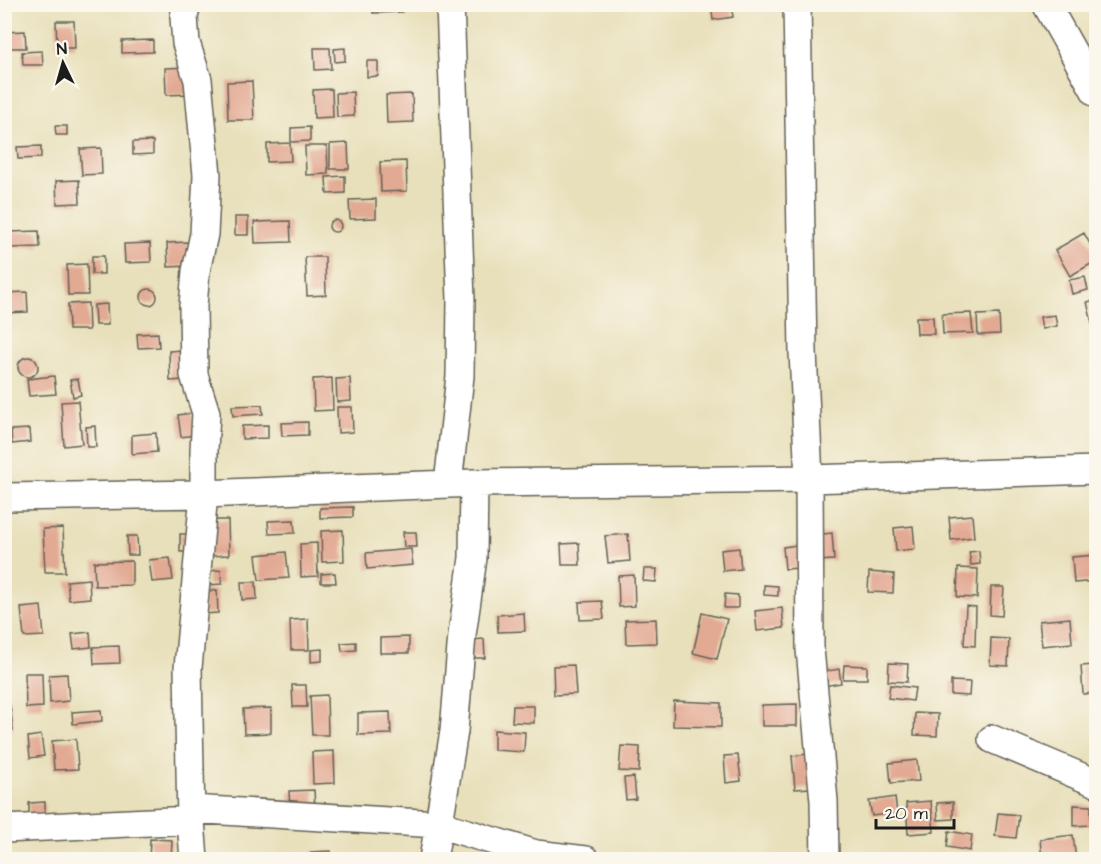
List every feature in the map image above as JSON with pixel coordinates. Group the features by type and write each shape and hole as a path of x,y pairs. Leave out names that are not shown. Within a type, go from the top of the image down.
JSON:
{"street":[{"path":"187,4 184,17 186,43 198,80 207,175 204,234 196,271 193,306 194,375 207,413 204,494 189,668 191,814 194,860"},
{"path":"433,860 454,731 462,636 472,558 461,483 461,300 450,4"},
{"path":"797,4 803,352 809,479 810,649 824,801 825,860"},
{"path":"1046,4 1096,93"},
{"path":"4,497 204,494 461,483 809,479 1096,470"},
{"path":"992,739 1096,783"},
{"path":"4,829 191,814 438,824 536,854 586,860"}],"building":[{"path":"115,4 137,4 137,8 115,9"},
{"path":"373,4 402,4 402,12 373,13"},
{"path":"711,4 731,4 733,17 713,20"},
{"path":"56,21 74,21 75,48 57,48"},
{"path":"25,31 26,48 7,48 6,32"},
{"path":"153,40 153,52 122,53 122,41"},
{"path":"314,48 330,48 331,69 315,70"},
{"path":"345,48 345,61 335,62 334,49"},
{"path":"42,51 43,65 23,65 22,52"},
{"path":"367,61 378,61 378,76 367,77"},
{"path":"191,67 192,94 166,95 165,68"},
{"path":"252,81 254,120 228,120 227,82"},
{"path":"332,89 333,117 314,118 313,90"},
{"path":"353,92 354,116 337,117 336,93"},
{"path":"412,94 413,122 387,123 386,95"},
{"path":"55,126 67,126 67,135 56,135"},
{"path":"310,127 310,141 291,142 291,128"},
{"path":"153,141 153,154 133,155 133,142"},
{"path":"290,143 291,161 267,162 267,144"},
{"path":"348,143 349,169 330,169 330,144"},
{"path":"41,146 41,158 18,159 17,147"},
{"path":"305,146 327,146 328,174 306,175"},
{"path":"101,148 102,174 82,175 80,149"},
{"path":"406,161 407,191 381,192 380,162"},
{"path":"345,176 345,193 327,194 326,177"},
{"path":"79,180 80,203 57,204 56,181"},
{"path":"376,199 376,218 350,219 349,200"},
{"path":"235,217 248,217 248,235 235,235"},
{"path":"337,220 341,226 337,232 333,232 329,224"},
{"path":"290,221 291,242 255,243 254,222"},
{"path":"39,231 40,247 10,248 10,232"},
{"path":"1084,233 1096,255 1096,261 1070,276 1055,250"},
{"path":"188,242 189,266 168,267 167,243"},
{"path":"150,243 151,262 125,263 124,244"},
{"path":"92,256 104,256 104,274 92,274"},
{"path":"305,257 325,257 326,295 307,296"},
{"path":"87,264 88,295 68,295 67,265"},
{"path":"1085,277 1088,290 1072,294 1069,280"},
{"path":"149,289 157,297 149,305 141,297"},
{"path":"27,292 28,312 4,313 4,293"},
{"path":"1096,300 1096,326 1093,327 1087,302"},
{"path":"88,303 89,330 69,330 68,304"},
{"path":"107,304 108,325 95,325 94,305"},
{"path":"971,313 973,333 943,334 942,314"},
{"path":"999,314 1000,334 978,335 977,315"},
{"path":"1055,315 1057,326 1042,329 1040,317"},
{"path":"916,317 933,317 934,334 917,334"},
{"path":"158,333 159,347 138,348 137,334"},
{"path":"183,350 184,380 170,381 169,351"},
{"path":"28,357 35,360 38,367 35,374 28,377 21,374 18,367 21,360"},
{"path":"54,376 56,394 29,396 27,379"},
{"path":"332,378 333,410 314,411 313,379"},
{"path":"350,378 351,401 337,402 336,379"},
{"path":"78,379 81,395 73,397 70,380"},
{"path":"78,401 82,444 64,446 61,402"},
{"path":"262,405 263,414 233,416 232,406"},
{"path":"337,407 352,407 353,432 338,433"},
{"path":"192,413 195,435 181,437 178,415"},
{"path":"308,422 308,435 282,436 281,423"},
{"path":"268,425 268,438 242,439 242,426"},
{"path":"95,426 96,447 87,447 86,427"},
{"path":"29,429 30,442 12,444 11,430"},
{"path":"156,433 157,452 132,454 132,435"},
{"path":"353,507 353,517 320,518 320,508"},
{"path":"972,515 974,537 951,540 949,517"},
{"path":"208,520 228,520 229,555 210,556"},
{"path":"294,520 295,533 269,534 268,521"},
{"path":"913,526 915,549 896,551 894,528"},
{"path":"63,528 65,572 45,572 43,529"},
{"path":"343,530 344,561 322,562 321,531"},
{"path":"403,532 416,532 417,547 404,547"},
{"path":"832,533 834,560 817,561 815,535"},
{"path":"180,534 192,534 192,552 180,552"},
{"path":"628,534 630,561 608,563 605,536"},
{"path":"127,536 137,536 138,555 128,555"},
{"path":"317,543 318,576 301,577 300,544"},
{"path":"579,543 580,565 562,565 561,544"},
{"path":"797,545 800,568 785,569 783,547"},
{"path":"739,548 741,569 723,571 721,550"},
{"path":"411,549 413,565 367,569 366,553"},
{"path":"979,551 980,564 971,565 969,552"},
{"path":"286,552 289,578 259,580 256,555"},
{"path":"1096,555 1096,581 1074,583 1072,557"},
{"path":"170,558 173,580 152,582 149,560"},
{"path":"132,561 132,585 95,586 94,562"},
{"path":"958,568 978,569 977,598 957,597"},
{"path":"644,569 657,569 656,582 643,581"},
{"path":"221,570 222,584 208,585 208,571"},
{"path":"869,572 894,574 893,593 868,592"},
{"path":"335,573 336,583 321,583 321,574"},
{"path":"634,575 635,606 619,607 618,576"},
{"path":"89,579 90,598 69,600 67,581"},
{"path":"241,582 256,582 257,599 242,600"},
{"path":"764,585 778,586 778,596 764,595"},
{"path":"991,587 1004,587 1002,616 990,615"},
{"path":"217,590 218,613 204,614 204,591"},
{"path":"725,594 738,595 738,608 724,608"},
{"path":"602,601 604,619 580,620 579,602"},
{"path":"41,606 44,636 24,637 21,608"},
{"path":"966,606 976,607 975,646 964,645"},
{"path":"782,608 784,628 757,631 755,611"},
{"path":"524,613 525,631 498,632 497,615"},
{"path":"702,613 727,619 717,659 693,653"},
{"path":"1070,618 1072,643 1042,646 1039,621"},
{"path":"308,619 309,650 291,650 290,620"},
{"path":"656,619 657,643 626,644 625,620"},
{"path":"90,632 91,647 74,649 72,634"},
{"path":"409,637 409,653 380,653 380,638"},
{"path":"991,638 1009,639 1008,666 990,665"},
{"path":"484,639 485,658 471,658 470,640"},
{"path":"356,642 356,650 342,651 341,643"},
{"path":"119,646 120,663 94,664 93,647"},
{"path":"322,649 322,661 311,662 311,650"},
{"path":"889,663 908,664 907,682 888,681"},
{"path":"574,665 576,694 554,695 553,666"},
{"path":"844,665 867,666 867,679 843,679"},
{"path":"1095,665 1096,693 1083,694 1081,666"},
{"path":"839,669 841,683 824,686 822,672"},
{"path":"25,673 42,673 43,707 26,708"},
{"path":"67,674 69,701 50,703 49,675"},
{"path":"951,681 970,682 969,696 951,695"},
{"path":"292,685 306,685 307,707 293,707"},
{"path":"890,685 915,688 913,701 888,698"},
{"path":"327,695 328,735 312,735 310,696"},
{"path":"674,701 721,703 721,727 673,726"},
{"path":"797,704 797,726 762,726 762,705"},
{"path":"10,705 13,730 4,731 4,706"},
{"path":"513,706 534,706 534,723 512,722"},
{"path":"271,708 271,733 244,734 243,709"},
{"path":"101,710 102,721 73,724 72,712"},
{"path":"390,712 391,734 358,735 358,713"},
{"path":"915,713 938,714 937,736 914,735"},
{"path":"494,730 525,732 524,752 494,750"},
{"path":"41,735 44,756 30,758 28,737"},
{"path":"76,739 78,769 54,770 52,741"},
{"path":"621,746 640,747 639,772 619,771"},
{"path":"334,751 335,783 313,784 312,752"},
{"path":"807,754 811,788 795,789 792,756"},
{"path":"738,755 741,781 726,783 724,756"},
{"path":"917,760 919,781 891,783 889,763"},
{"path":"634,777 636,799 626,800 624,778"},
{"path":"314,790 315,809 290,810 289,791"},
{"path":"895,797 897,813 872,816 869,801"},
{"path":"931,801 934,832 908,834 906,803"},
{"path":"45,802 45,814 29,814 29,803"},
{"path":"953,802 953,819 938,820 937,803"},
{"path":"1074,805 1091,806 1091,825 1074,826"},
{"path":"998,813 1019,815 1016,838 995,836"},
{"path":"949,831 972,835 970,851 947,847"},
{"path":"1073,835 1076,860 1042,860 1040,839"},
{"path":"150,839 172,840 171,860 149,860"},
{"path":"331,851 331,860 311,860 311,852"}]}
